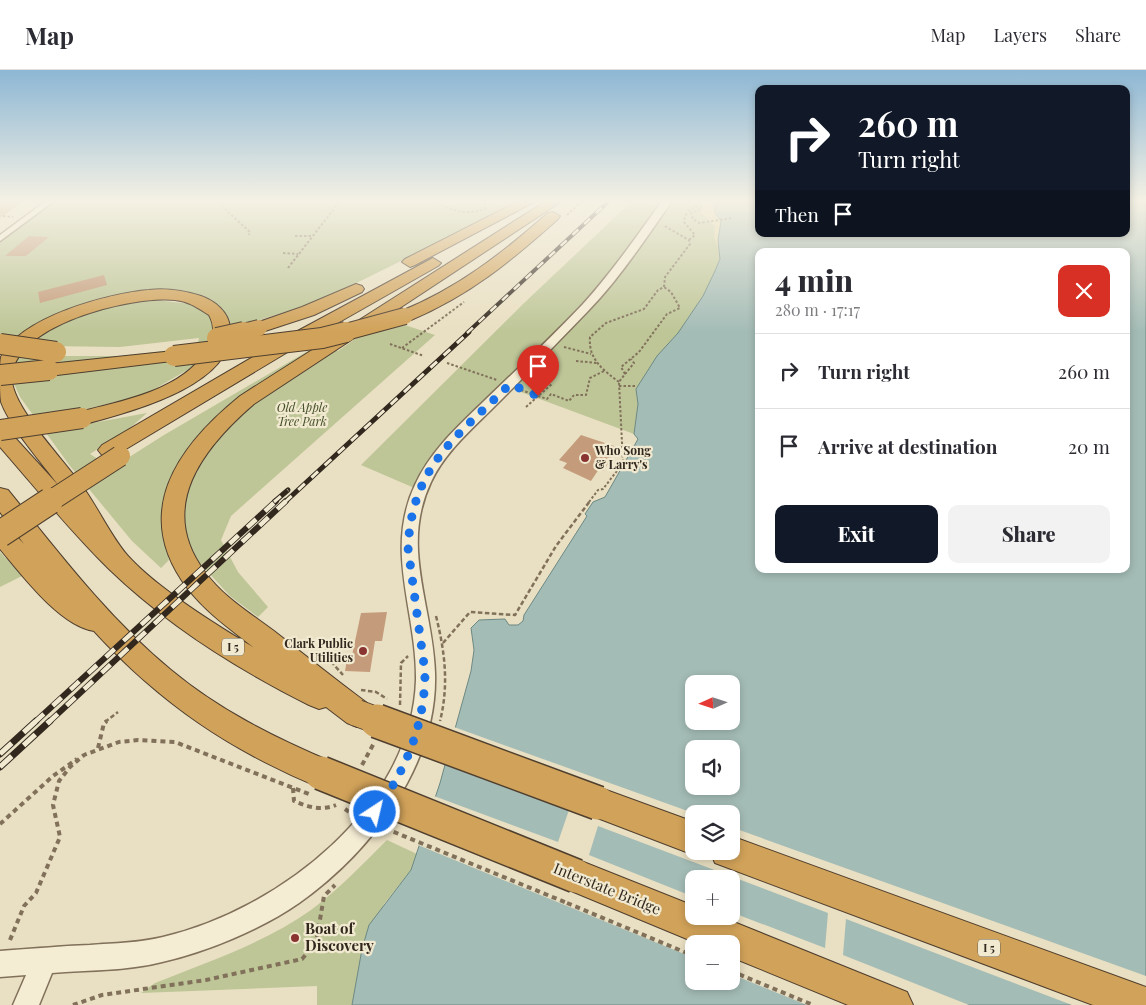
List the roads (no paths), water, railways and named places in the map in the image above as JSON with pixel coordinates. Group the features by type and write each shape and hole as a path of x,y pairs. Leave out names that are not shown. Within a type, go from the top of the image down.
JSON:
{"highway":[{"path":"0,376 176,351 259,328 308,311 353,291 444,245"},
{"path":"111,632 56,596 0,534 114,453 300,337 465,245"},
{"path":"0,519 484,245"},
{"path":"356,701 224,608 195,580 183,561 173,532 172,512 180,480 190,458 205,437 247,400 487,245"},
{"path":"0,344 56,352 117,352 176,351 304,341 358,330 405,316 444,300 475,282 519,245"},
{"path":"82,418 152,398 177,385 195,372 210,359 219,346 223,333 221,322 216,312 204,303 177,296 135,296 100,304 58,319 41,328 15,349 4,367 3,384 13,406 80,500 119,563"},
{"path":"0,430 82,418 164,399 205,383 300,337"},
{"name":"I 5","path":"0,434 94,538 149,589 221,640 284,678 356,701 685,835"},
{"path":"0,496 111,632"},
{"name":"Interstate Bridge","path":"111,632 159,678 198,708 268,750 318,791 894,1005"},
{"name":"I 5","path":"740,856 1142,1005"}],"street":[{"path":"0,964 141,953 171,948 226,929 292,895 319,872 366,823 383,801 405,765 417,736 425,690 421,643 408,548 408,528 415,499 436,460 447,446 516,387 587,306 636,245"},
{"path":"26,1005 44,962"}],"water":[{"path":"718,245 1146,245 1146,1005 352,1005 362,949 369,925 411,870 440,783 471,671 474,650 471,628 479,620 505,619 509,625 518,625 523,621 524,615 587,516 585,514 593,502 605,497 638,439 634,434 638,404 636,389 657,356 678,333 703,296 720,259"}],"railway":[{"path":"467,333 562,245"},
{"path":"285,502 469,332"},
{"path":"274,502 288,490"},
{"path":"35,722 276,501"},
{"path":"49,722 286,501"},
{"path":"0,754 36,721"},
{"path":"0,767 50,721"}],"place":[{"name":"Who Song & Larry's","path":"585,458"},
{"name":"Clark Public Utilities","path":"363,651"},
{"name":"Boat of Discovery","path":"295,938"}],"park label":[{"name":"Old Apple Tree Park","path":"302,415"}]}
